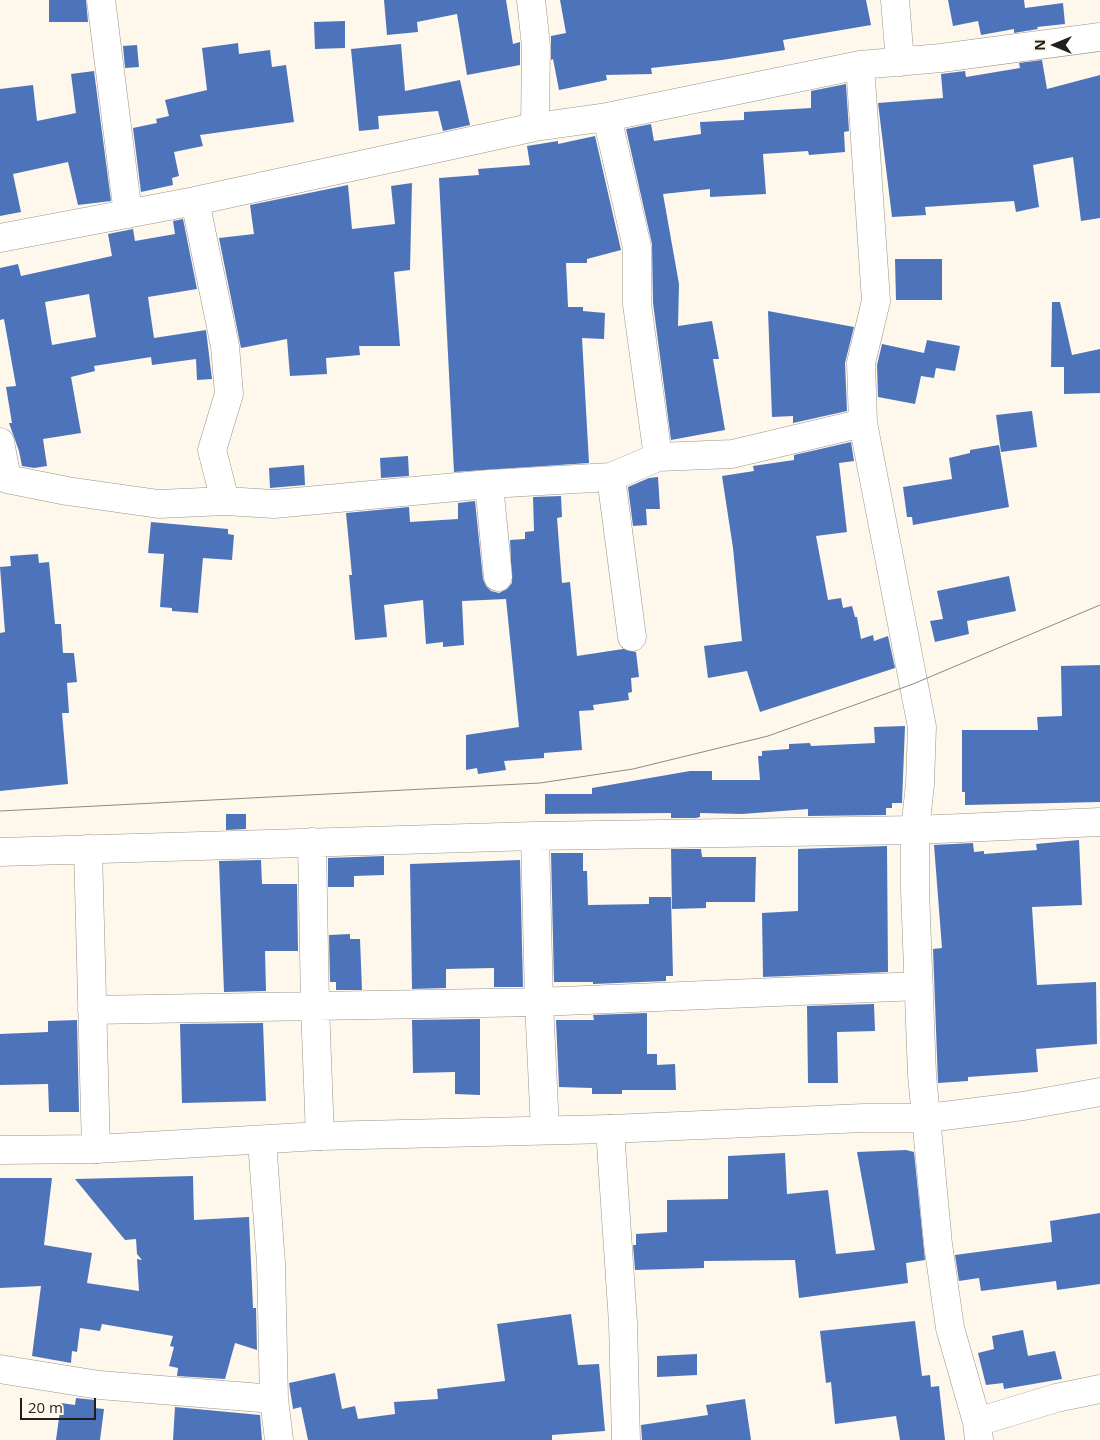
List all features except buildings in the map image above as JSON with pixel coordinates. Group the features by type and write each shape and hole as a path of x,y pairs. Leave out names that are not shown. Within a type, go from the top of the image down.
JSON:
{"street":[{"path":"101,0 128,214"},
{"path":"531,0 536,46 535,127"},
{"path":"895,0 900,62"},
{"path":"0,238 196,201 535,127 606,117 860,65 900,62 1100,37"},
{"path":"860,65 876,301 861,363 862,423 922,726 920,784 915,830 915,890 922,1076 928,1118 938,1244 950,1328 978,1431 1056,1398 1100,1389"},
{"path":"606,117 637,247 637,304 658,457"},
{"path":"196,201 225,346 229,394 212,450 225,501"},
{"path":"0,442 7,479 67,491 158,504 225,501 274,504 489,484 611,477 658,457 732,454 862,423"},
{"path":"611,477 632,637"},
{"path":"489,484 498,577"},
{"path":"0,852 535,836 915,830 1100,822"},
{"path":"535,836 539,1002 545,1130"},
{"path":"312,842 320,1136"},
{"path":"88,849 96,1149"},
{"path":"92,1010 539,1002 919,986"},
{"path":"0,1150 96,1149 262,1141 320,1136 610,1129 864,1118 928,1118 1023,1106 1100,1092"},
{"path":"610,1129 623,1323 626,1440"},
{"path":"262,1141 271,1263 274,1399 279,1440"},
{"path":"0,1370 99,1385 274,1399"}],"tram line":[{"path":"0,811 540,783 633,769 768,736 913,684 1100,605"}]}
